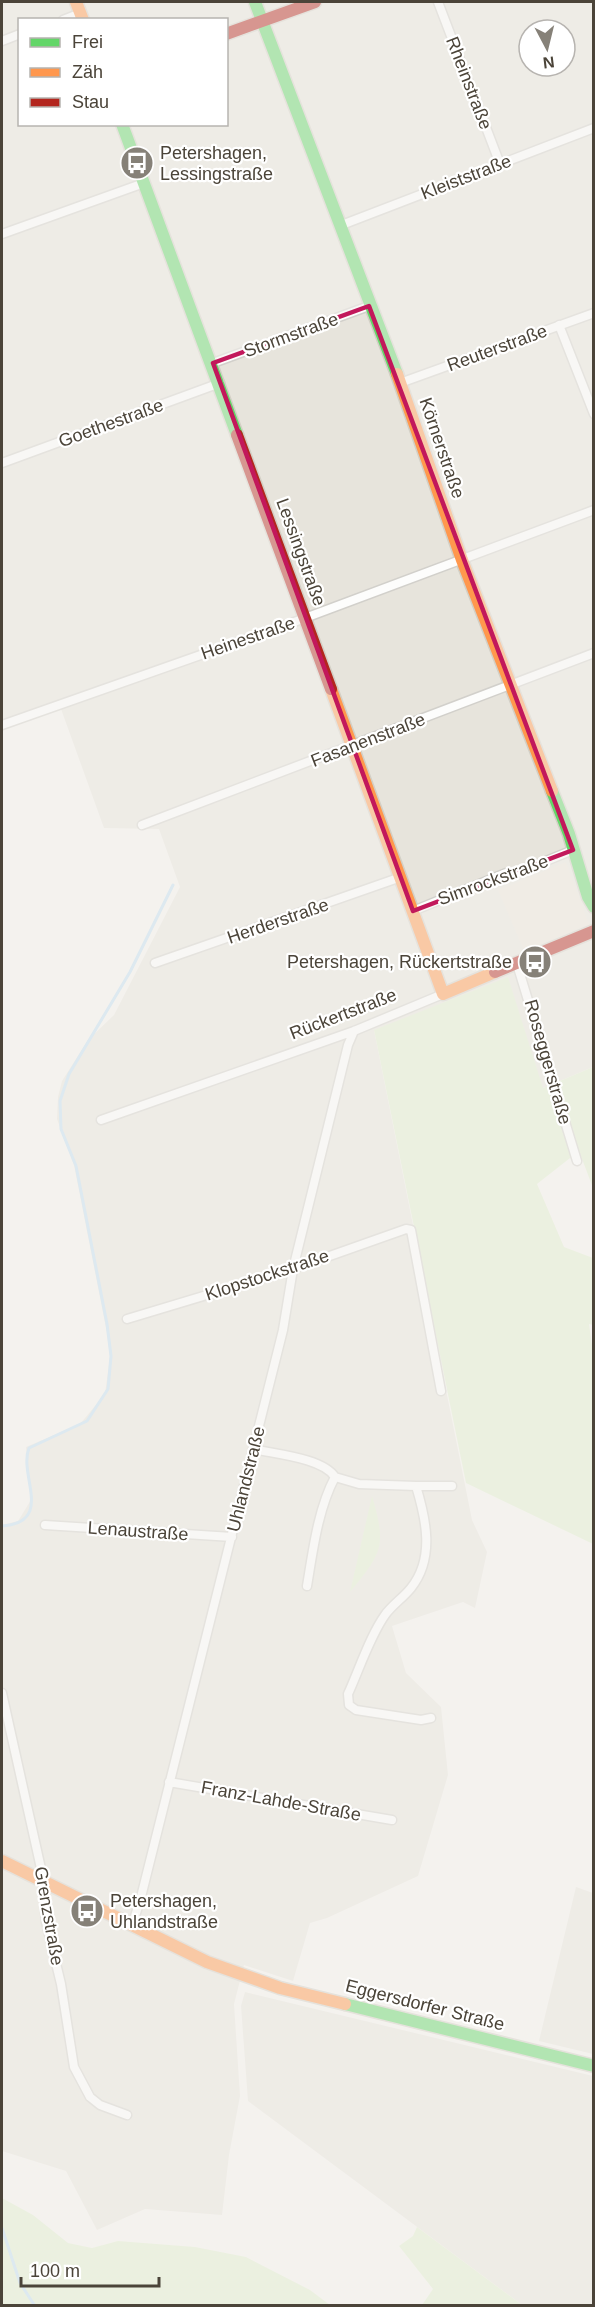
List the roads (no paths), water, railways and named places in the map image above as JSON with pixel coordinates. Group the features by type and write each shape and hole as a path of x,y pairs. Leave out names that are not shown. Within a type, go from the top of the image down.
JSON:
{"street":[{"name":"Körnerstraße","path":"255,2 400,383 462,560 594,907"},
{"path":"228,33 315,2"},
{"name":"Rheinstraße","path":"438,2 500,164"},
{"path":"2,41 18,35"},
{"name":"Lessingstraße","path":"123,126 213,363 443,994"},
{"name":"Kleiststraße","path":"339,226 594,128"},
{"path":"2,234 144,183"},
{"name":"Stormstraße","path":"213,363 369,306"},
{"name":"Reuterstraße","path":"400,383 594,313"},
{"path":"559,325 594,414"},
{"name":"Goethestraße","path":"2,462 220,384"},
{"name":"Heinestraße","path":"2,722 306,618 594,510"},
{"name":"Fasanenstraße","path":"141,825 594,653"},
{"name":"Simrockstraße","path":"413,911 506,873 519,872 573,850"},
{"name":"Herderstraße","path":"155,963 401,878"},
{"name":"Rückertstraße","path":"101,1120 354,1030 594,931"},
{"name":"Roseggerstraße","path":"517,964 578,1161"},
{"name":"Uhlandstraße","path":"132,1925 254,1449 283,1330 293,1269 345,1056 354,1030"},
{"name":"Klopstockstraße","path":"127,1319 293,1269 406,1229 411,1230 441,1391"},
{"path":"254,1449 316,1463 330,1469 335,1477 359,1485 452,1486"},
{"path":"307,1586 316,1536 329,1489 335,1477"},
{"path":"416,1486 426,1517 427,1534 422,1567 411,1588 385,1615 348,1694 348,1700 356,1710 421,1720 431,1718"},
{"name":"Lenaustraße","path":"45,1524 232,1537"},
{"name":"Grenzstraße","path":"2,1693 43,1882 46,1922 61,1984 74,2067 90,2097 100,2105 127,2115"},
{"name":"Franz-Lahde-Straße","path":"169,1782 392,1820"},
{"name":"Eggersdorfer Straße","path":"2,1861 200,1959 249,1979 594,2066"}],"waterway":[{"path":"2,1526 18,1523 27,1516 31,1507 27,1459 29,1448 87,1421 108,1389 111,1356 107,1324 76,1166 61,1129 60,1101 69,1074 130,972 173,885"},
{"path":"2,2228 20,2283 35,2306"}],"place":[{"name":"Petershagen, Lessingstraße","path":"137,163"},
{"name":"Petershagen, Rückertstraße","path":"535,962"},
{"name":"Petershagen, Uhlandstraße","path":"87,1911"}]}
